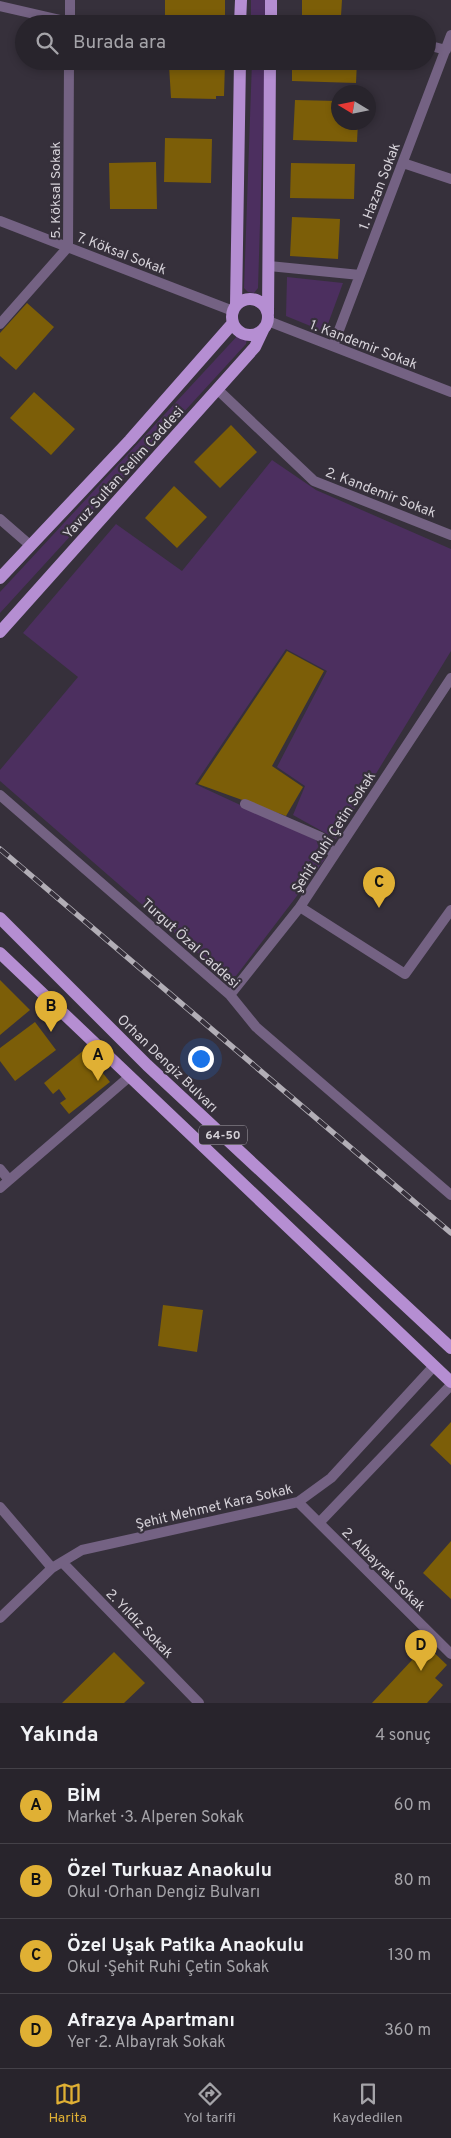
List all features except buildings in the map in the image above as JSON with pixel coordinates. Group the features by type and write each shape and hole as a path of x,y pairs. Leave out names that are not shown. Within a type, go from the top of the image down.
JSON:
{"main road":[{"path":"240,0 240,15"},
{"path":"271,0 271,15"},
{"path":"234,313 240,302 252,299 262,304 267,321 255,334 244,334 234,313 240,70"},
{"name":"Yavuz Sultan Selim Caddesi","path":"0,632 255,347 267,321 270,70"},
{"name":"Yavuz Sultan Selim Caddesi","path":"0,578 130,440 234,313"},
{"name":"Orhan Dengiz Bulvarı","path":"0,918 147,1065 451,1348"},
{"name":"64-50","path":"0,953 451,1382"}],"street":[{"path":"70,0 71,15"},
{"path":"0,6 38,15"},
{"name":"1. Hazan Sokak","path":"333,346 451,35"},
{"path":"436,47 446,50"},
{"name":"5. Köksal Sokak","path":"0,324 68,248 69,70"},
{"path":"403,163 451,179"},
{"name":"7. Köksal Sokak","path":"0,221 234,313"},
{"path":"269,266 360,275"},
{"name":"1. Kandemir Sokak","path":"267,321 451,392"},
{"name":"2. Kandemir Sokak","path":"217,389 314,481 451,534"},
{"path":"0,519 30,546"},
{"name":"Şehit Ruhi Çetin Sokak","path":"230,995 300,907 449,684"},
{"name":"Turgut Özal Caddesi","path":"0,794 230,995 256,1027 451,1195"},
{"path":"245,804 321,837 334,855"},
{"path":"300,907 404,974 451,910"},
{"path":"0,1188 130,1077"},
{"path":"0,1168 9,1180"},
{"name":"Şehit Mehmet Kara Sokak","path":"0,1618 52,1568 82,1550 298,1502 330,1478 434,1366"},
{"path":"319,1523 451,1386"},
{"name":"2. Albayrak Sokak","path":"298,1502 451,1654"},
{"path":"0,1506 52,1568"},
{"name":"2. Yıldız Sokak","path":"62,1562 198,1703"}],"shaded area":[{"path":"251,0 265,0 265,15 251,15"},
{"path":"252,70 265,70 258,288 254,293 248,292 244,288"},
{"path":"287,277 343,283 325,332 286,316"},
{"path":"240,333 247,337 246,344 0,613 0,592"},
{"path":"272,460 316,490 451,549 451,651 336,839 293,815 305,786 277,767 327,671 286,649 195,784 316,840 325,859 236,976 224,976 0,781 0,770 78,677 23,633 116,524 182,571"}],"railway":[{"path":"0,849 451,1233"}],"place":[{"name":"Özel Uşak Patika Anaokulu","path":"379,908"},
{"name":"Özel Turkuaz Anaokulu","path":"51,1032"},
{"name":"BİM","path":"98,1081"},
{"name":"Afrazya Apartmanı","path":"421,1671"}]}
